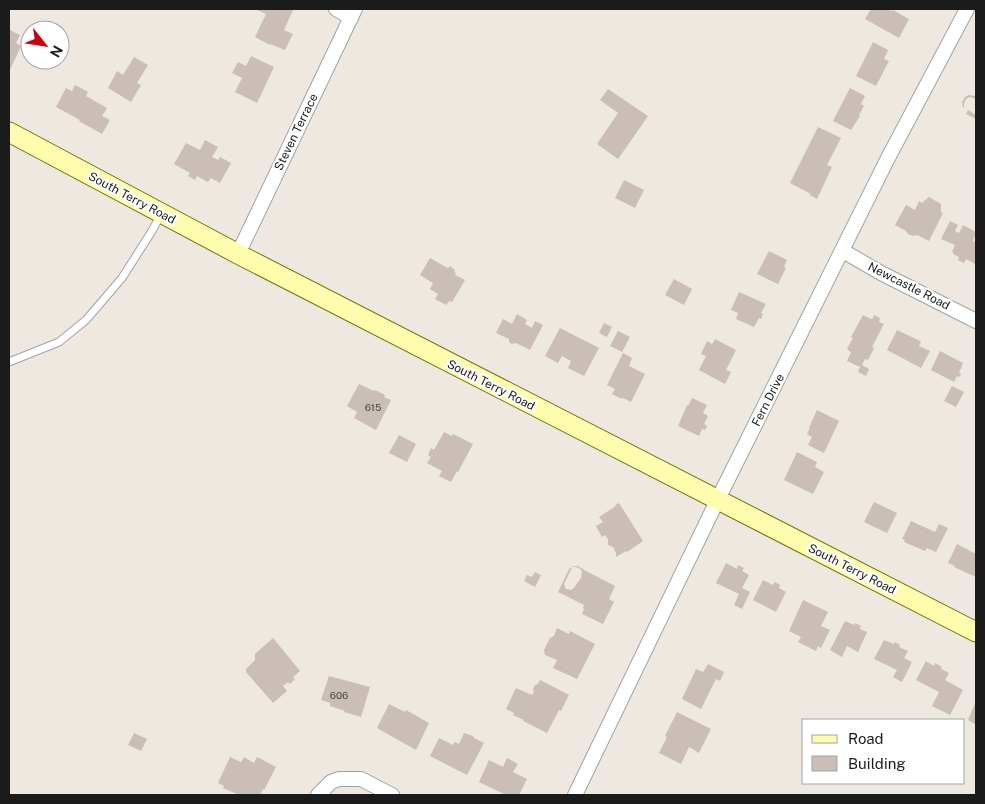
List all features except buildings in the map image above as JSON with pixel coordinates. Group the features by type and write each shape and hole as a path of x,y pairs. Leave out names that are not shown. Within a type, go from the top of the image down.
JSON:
{"street":[{"path":"336,9 353,13"},
{"name":"Fern Drive","path":"575,795 717,501 888,158 967,9"},
{"name":"Steven Terrace","path":"238,254 353,13"},
{"name":"South Terry Road","path":"9,132 238,254 976,632"},
{"name":"Newcastle Road","path":"843,251 881,273 976,321"},
{"path":"318,795 331,782 339,779 361,780 392,795"}],"lane":[{"path":"9,362 59,342 86,320 122,278 161,214"}]}
